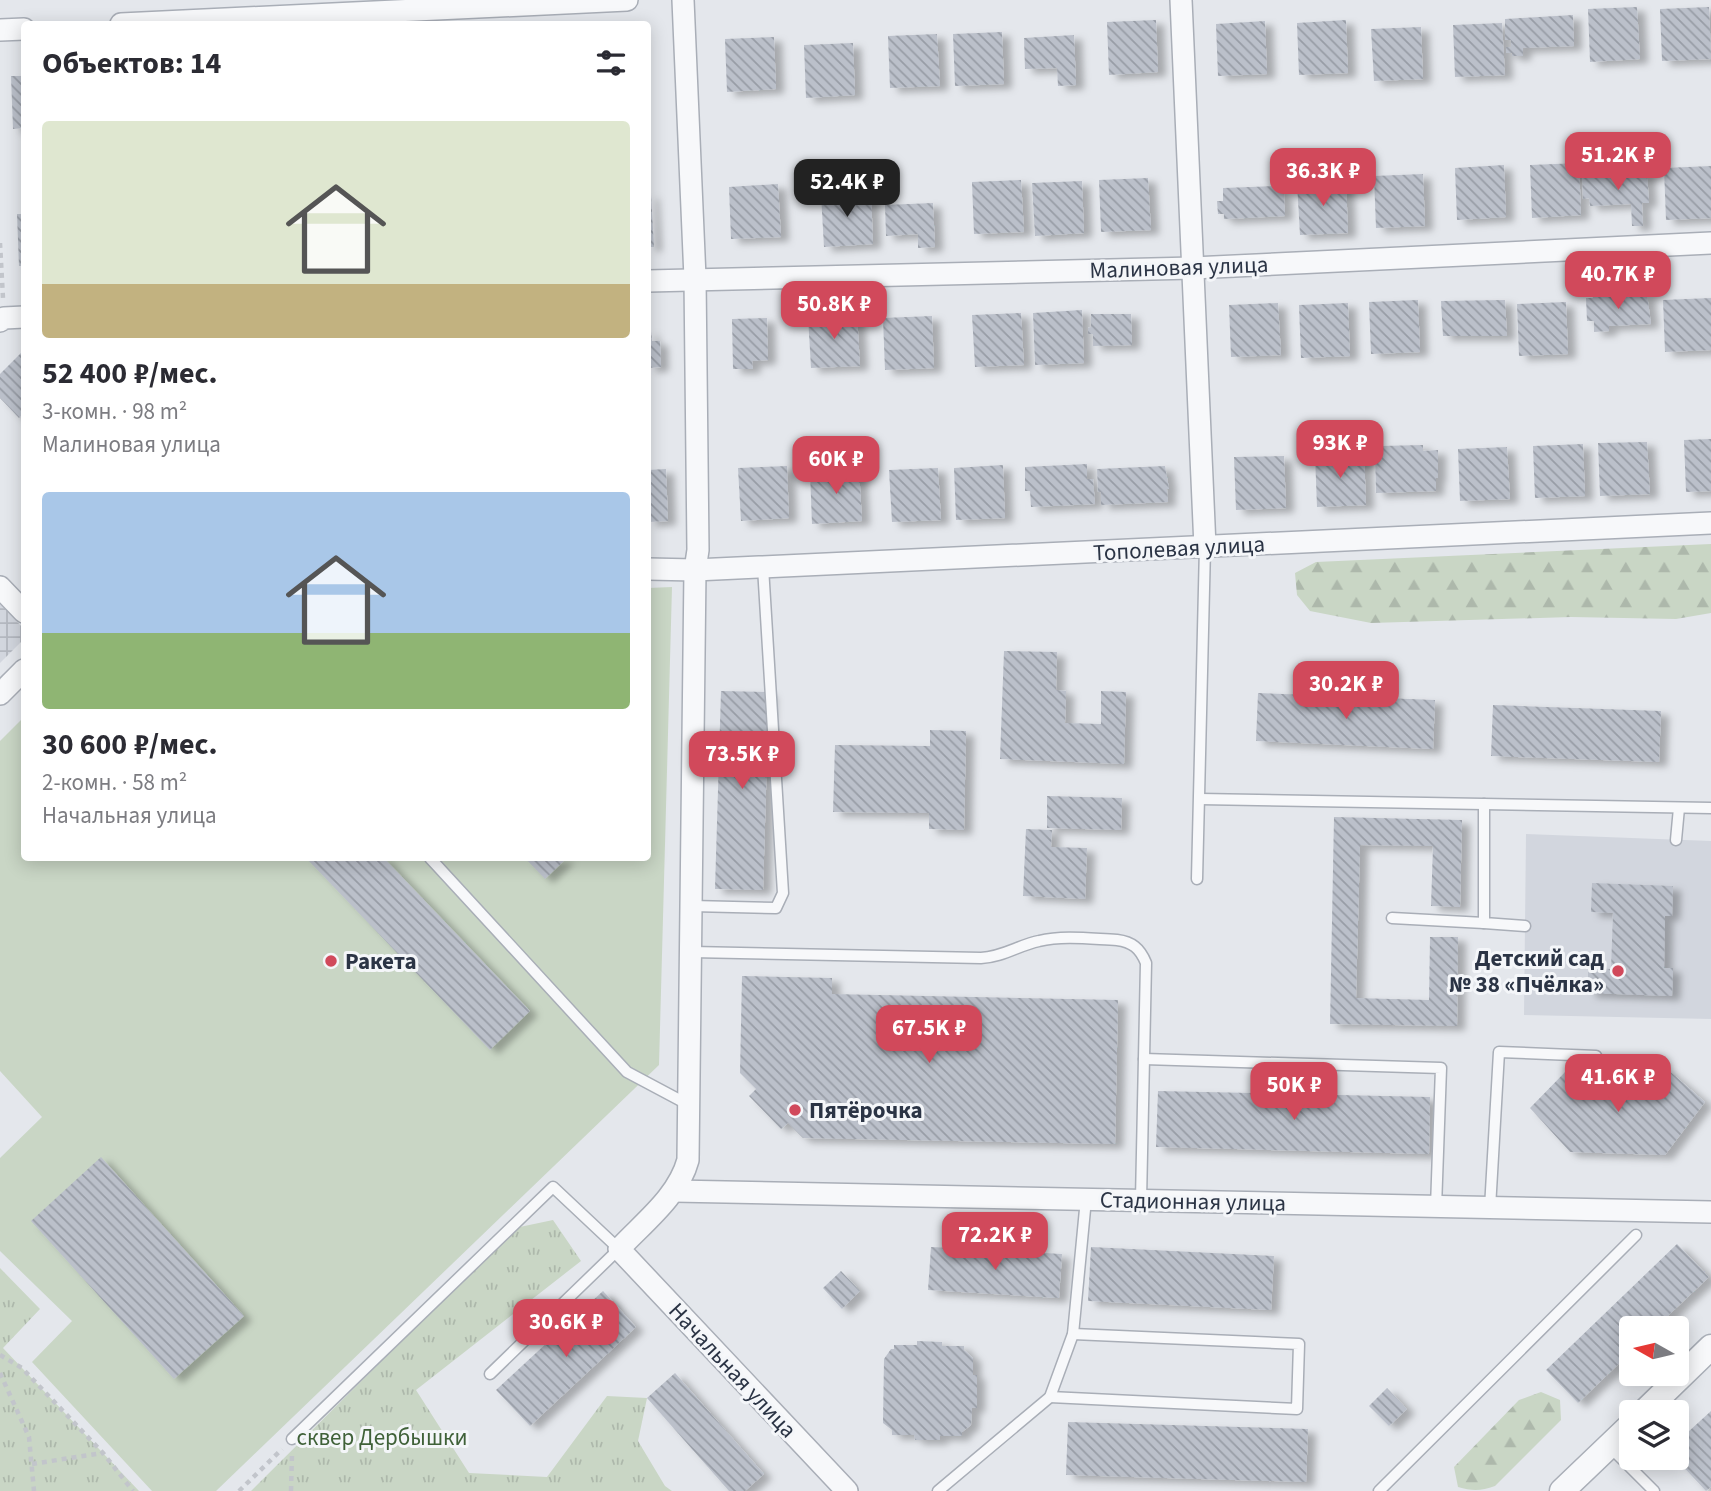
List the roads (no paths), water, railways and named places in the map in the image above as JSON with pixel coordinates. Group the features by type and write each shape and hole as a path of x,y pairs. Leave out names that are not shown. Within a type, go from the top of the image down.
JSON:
{"street":[{"path":"184,21 627,0"},
{"path":"619,1249 674,1191 684,1174 688,1160 695,570 698,550 695,278 683,0"},
{"path":"1181,0 1205,547"},
{"path":"0,30 21,29"},
{"name":"Малиновая улица","path":"651,281 1193,268 1711,243"},
{"name":"Тополевая улица","path":"651,569 695,570 1711,523"},
{"path":"0,587 21,609"},
{"path":"0,694 21,673"},
{"name":"Стадионная улица","path":"674,1191 1711,1212"},
{"name":"Начальная улица","path":"619,1249 847,1491"},
{"path":"1656,1400 1711,1347"},
{"path":"1562,1491 1619,1436"}],"lane":[{"path":"1197,879 1205,547"},
{"path":"692,906 776,908 783,893 763,567"},
{"path":"1200,799 1711,808"},
{"path":"1484,804 1484,923"},
{"path":"1676,840 1679,808"},
{"path":"433,861 627,1072 689,1105"},
{"path":"1392,918 1525,926"},
{"path":"692,952 981,958 1000,956 1046,939 1128,942 1143,955 1146,963 1141,1200"},
{"path":"1490,1208 1499,1052 1596,1056"},
{"path":"1144,1059 1441,1069 1436,1206"},
{"path":"292,1439 552,1187 619,1249 490,1374"},
{"path":"938,1491 1050,1398 1073,1334 1086,1199"},
{"path":"1380,1491 1636,1235"},
{"path":"1050,1398 1297,1409 1299,1344 1073,1334"},
{"path":"1609,1446 1654,1491"}],"place":[{"name":"Ракета","path":"331,961"},
{"name":"Детский сад № 38 «Пчёлка»","path":"1618,971"},
{"name":"Пятёрочка","path":"795,1110"}],"park label":[{"name":"сквер Дербышки","path":"382,1437"}]}
